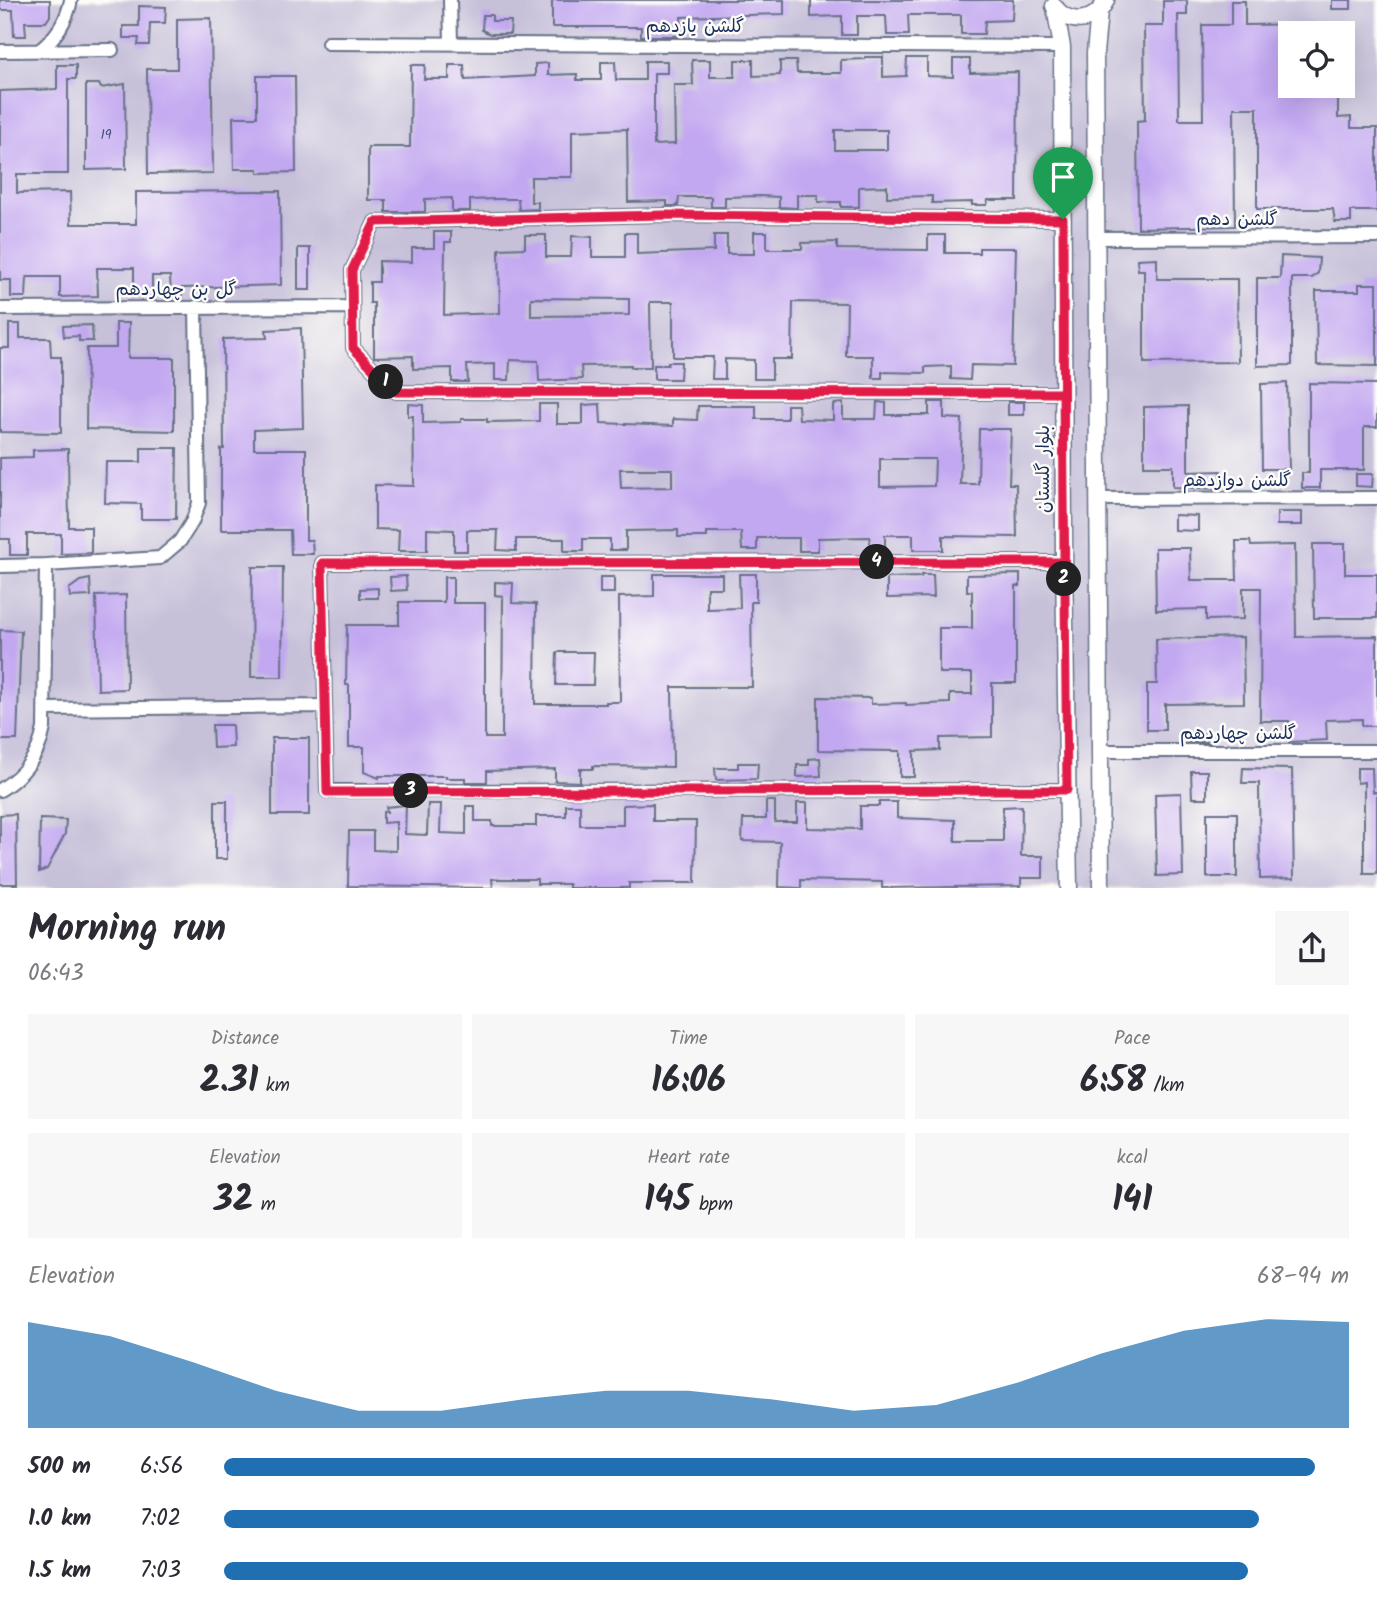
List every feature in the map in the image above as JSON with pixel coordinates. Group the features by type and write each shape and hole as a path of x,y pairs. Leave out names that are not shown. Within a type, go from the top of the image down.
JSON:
{"street":[{"path":"39,51 60,29 68,14 71,0"},
{"path":"450,0 451,43"},
{"path":"1053,4 1061,14 1073,20 1087,19 1102,6"},
{"name":"بلوار گلستان","path":"1053,4 1062,47 1064,562 1069,888"},
{"path":"1101,888 1095,53 1102,6"},
{"name":"گلشن یازدهم","path":"328,43 1062,47"},
{"path":"0,51 112,50"},
{"path":"1063,219 663,215 375,222 352,270 353,348 396,392 1063,393"},
{"name":"گلشن دهم","path":"1097,238 1377,237"},
{"path":"0,566 160,558 180,541 192,522 199,503 196,307"},
{"name":"گل بن چهاردهم","path":"0,309 352,307"},
{"name":"گلشن دوازدهم","path":"1098,499 1377,498"},
{"path":"1064,562 322,563 327,792 1067,790"},
{"path":"0,790 15,781 41,746 46,565"},
{"path":"44,709 325,706"},
{"name":"گلشن چهاردهم","path":"1100,751 1377,751"}],"shaded area":[{"path":"0,0 1377,0 1377,888 0,888"}],"building":[{"path":"0,0 50,0 50,16 46,22 25,22 26,36 14,36 13,10 0,10"},
{"path":"552,0 784,0 784,14 681,17 682,36 641,36 641,27 552,27"},
{"path":"811,0 1013,0 1012,20 985,21 984,34 961,34 961,15 908,15 909,35 887,35 886,16 857,16 857,35 842,35 842,16 811,17"},
{"path":"1332,0 1351,0 1351,9 1332,9"},
{"path":"1163,1 1187,1 1187,15 1178,15 1179,120 1203,120 1202,25 1231,25 1231,1 1245,1 1245,25 1278,25 1278,98 1338,98 1338,118 1351,117 1351,128 1377,128 1377,211 1351,211 1351,222 1335,222 1333,209 1257,209 1257,108 1234,108 1235,226 1138,228 1137,121 1145,120 1144,26 1163,26"},
{"path":"139,6 166,7 165,23 150,23 149,45 138,45 139,38 123,38 123,26 139,26"},
{"path":"483,15 492,15 492,21 511,21 510,34 490,34 482,30"},
{"path":"211,18 213,173 148,174 147,69 177,69 177,19"},
{"path":"883,57 883,77 906,76 907,58 927,58 927,76 953,77 953,59 970,59 970,73 1018,72 1017,200 988,200 987,205 972,205 972,202 932,203 932,196 887,197 887,186 859,187 859,207 841,207 841,202 818,202 818,195 797,195 797,208 779,207 779,197 759,196 725,197 725,207 711,207 711,197 679,197 678,206 667,206 667,201 628,202 627,129 572,131 572,177 531,177 531,202 538,202 538,209 519,210 518,199 497,199 470,200 470,211 452,211 452,198 425,199 425,212 386,212 386,200 368,200 368,147 410,147 411,65 425,65 424,79 449,79 449,65 464,65 465,80 535,76 535,64 548,63 548,75 577,74 577,80 601,80 601,62 615,62 616,80 645,80 645,61 667,61 667,73 654,73 654,145 675,144 674,85 693,85 692,60 710,60 710,77 735,77 735,60 753,60 753,76 780,75 780,61 796,61 797,73 841,73 841,60","holes":["835,130 887,130 887,150 835,150"]},
{"path":"57,65 76,65 76,79 68,79 68,174 17,174 17,193 70,192 71,224 136,224 136,192 280,191 281,285 182,288 182,295 171,295 170,276 152,276 152,297 134,296 134,268 97,268 98,296 60,297 60,277 27,277 26,297 11,297 11,280 0,280 0,91 57,89"},
{"path":"257,76 295,76 296,172 258,173 258,169 234,169 233,117 257,117"},
{"path":"86,84 99,84 101,88 125,84 126,169 86,170"},
{"path":"434,232 451,232 451,242 445,242 444,315 500,313 499,249 525,248 525,235 546,235 546,257 571,257 572,236 592,237 592,257 625,257 625,233 637,233 637,254 714,251 714,235 727,235 727,254 754,254 754,232 767,232 767,249 802,249 802,243 837,242 837,249 928,250 928,235 945,235 945,253 979,253 979,248 1016,248 1013,366 971,365 970,380 951,379 951,366 925,367 925,373 882,372 882,378 873,378 873,356 846,356 847,303 793,302 792,359 772,359 772,379 754,379 754,360 725,359 725,379 712,379 713,357 673,357 673,302 650,302 651,367 581,366 582,379 539,381 538,361 510,360 509,380 495,380 495,364 467,365 468,382 452,382 452,368 413,369 413,356 374,357 374,303 370,303 370,282 379,282 379,261 412,262 412,248 434,248","holes":["531,298 629,299 629,315 531,316"]},
{"path":"298,248 310,248 310,290 298,290"},
{"path":"1281,256 1319,258 1318,273 1312,278 1292,278 1292,365 1257,366 1257,278 1280,278"},
{"path":"1157,258 1157,279 1237,279 1238,362 1144,363 1144,270 1138,270 1137,259"},
{"path":"1359,284 1377,284 1377,366 1317,365 1316,291 1359,291"},
{"path":"116,323 129,323 128,358 174,358 174,431 86,429 87,348 116,348"},
{"path":"9,324 20,324 20,338 50,338 51,357 61,357 61,433 0,432 0,348 9,348"},
{"path":"92,325 93,341 79,341 79,336 64,337 63,326"},
{"path":"301,328 303,428 254,430 254,449 306,449 306,540 312,540 313,554 291,554 290,530 221,530 221,449 224,449 223,339 267,338 266,330"},
{"path":"668,362 681,362 680,379 654,379 654,365 668,365"},
{"path":"1287,383 1289,469 1262,469 1261,384"},
{"path":"1309,383 1377,384 1377,427 1364,427 1364,470 1320,470 1320,488 1302,488 1302,473 1309,473"},
{"path":"877,402 886,403 886,415 929,415 929,402 944,402 944,418 962,419 960,484 978,484 979,429 1011,429 1009,484 1016,484 1017,537 943,536 943,550 913,550 913,535 885,535 885,551 870,551 870,537 818,538 818,551 799,551 799,538 757,538 757,550 742,550 741,532 707,532 707,537 678,537 678,530 626,531 626,550 610,550 610,539 583,539 583,551 564,551 564,539 516,539 516,551 497,550 498,530 467,530 467,551 454,551 454,530 427,529 427,551 398,551 399,530 375,529 375,485 414,486 413,416 408,416 408,404 423,405 423,423 461,422 461,419 487,419 487,422 539,421 539,404 557,404 557,424 583,424 583,405 600,404 601,423 673,426 673,419 697,420 698,406 756,406 756,419 787,419 787,405 798,405 799,419 833,420 833,404 843,403 843,419 876,419","holes":["880,459 935,459 934,486 880,487","620,469 672,469 672,487 621,488"]},
{"path":"1008,402 1024,402 1024,415 1008,415"},
{"path":"1188,406 1188,472 1221,471 1221,489 1173,487 1173,466 1144,466 1144,407"},
{"path":"141,448 177,448 176,519 141,519 141,504 105,503 106,462 141,462"},
{"path":"68,449 69,527 91,527 91,553 61,554 61,534 27,534 27,555 10,555 10,539 0,539 0,458 33,457 33,450"},
{"path":"1356,474 1373,474 1372,487 1356,486"},
{"path":"1277,512 1302,512 1302,525 1277,525"},
{"path":"1174,515 1198,516 1198,531 1174,530"},
{"path":"1236,541 1250,541 1251,546 1295,545 1296,637 1377,636 1377,726 1362,726 1362,719 1326,720 1327,740 1289,742 1289,721 1260,721 1261,588 1243,588 1243,619 1206,620 1206,609 1156,610 1155,548 1190,548 1191,580 1237,580"},
{"path":"1313,544 1345,544 1345,574 1377,574 1377,618 1314,618"},
{"path":"252,567 283,567 282,677 251,677"},
{"path":"654,574 722,574 722,588 707,588 707,609 740,608 739,574 756,574 756,602 751,602 752,687 672,687 673,767 593,766 593,769 580,769 580,782 555,781 555,769 487,771 487,782 465,782 465,778 446,776 379,778 364,772 364,747 349,747 347,625 399,625 399,602 444,602 444,577 453,577 453,603 485,603 485,738 502,738 503,596 495,595 495,582 513,583 512,603 536,604 535,704 606,704 620,702 619,597 654,596"},
{"path":"1020,574 1020,586 1016,586 1016,683 992,683 992,737 940,738 940,750 914,751 914,777 900,777 900,751 818,750 818,697 871,698 871,704 906,705 950,703 950,694 972,694 972,673 939,673 939,628 972,628 972,591 967,591 967,575"},
{"path":"933,575 934,597 887,598 887,578"},
{"path":"406,576 407,590 391,591 390,577"},
{"path":"600,577 614,577 614,593 600,593"},
{"path":"90,579 91,596 70,597 69,589 80,581"},
{"path":"378,588 378,598 360,598 360,589"},
{"path":"126,595 127,689 98,690 96,596"},
{"path":"0,630 21,631 17,740 0,740"},
{"path":"1243,637 1244,703 1165,704 1165,730 1147,730 1147,684 1157,684 1156,639"},
{"path":"557,652 594,652 593,685 556,685"},
{"path":"212,725 232,725 233,747 213,748"},
{"path":"1186,733 1206,733 1206,742 1186,742"},
{"path":"272,738 309,738 309,815 272,815"},
{"path":"820,758 821,776 797,777 797,765 809,765 809,759"},
{"path":"738,763 758,763 757,779 716,780 715,768 738,768"},
{"path":"1243,768 1292,769 1294,878 1260,879 1259,783 1242,783"},
{"path":"1357,768 1372,768 1373,792 1377,792 1377,874 1364,874 1364,782 1357,783"},
{"path":"1191,771 1207,771 1207,798 1192,798"},
{"path":"1181,793 1183,875 1157,876 1155,794"},
{"path":"215,801 227,801 227,859 215,859"},
{"path":"766,801 775,801 775,822 797,822 797,803 807,803 807,828 860,829 860,806 897,802 897,818 955,820 955,841 1003,841 1003,807 1022,806 1021,856 1043,856 1043,878 1021,878 1021,886 882,888 882,882 801,880 801,888 779,887 780,842 742,841 743,819 766,819"},
{"path":"428,804 441,804 440,833 466,834 466,806 475,806 475,821 492,821 492,826 536,826 536,816 566,816 566,805 580,805 580,825 623,825 623,805 653,804 653,821 696,821 695,883 629,883 629,888 569,888 569,884 537,884 537,879 492,879 493,888 348,886 349,831 373,831 373,850 396,851 396,822 383,823 386,807 406,805 405,834 427,835"},
{"path":"1207,813 1237,813 1237,877 1207,877"},
{"path":"16,814 17,884 0,884 0,815"},
{"path":"40,819 66,820 65,834 47,869 39,872"}],"route":[{"path":"1063,219 663,215 375,222 352,270 353,348 396,392 1063,393 1064,562 1067,790 327,792 322,563 1064,562 1063,219"}]}
